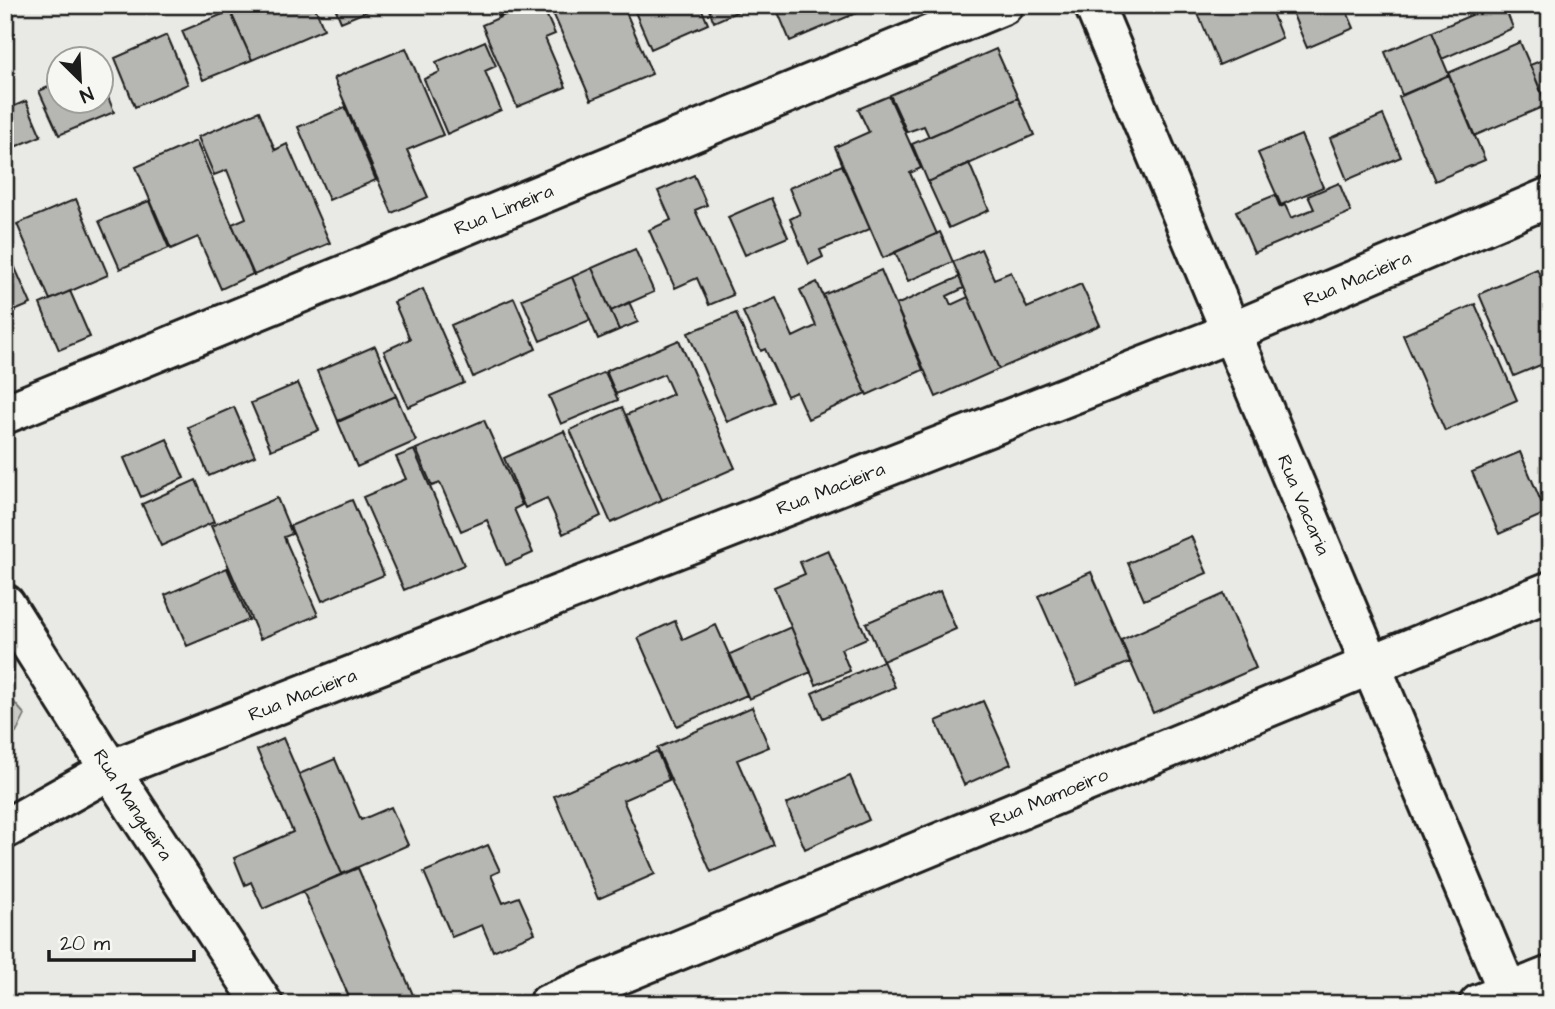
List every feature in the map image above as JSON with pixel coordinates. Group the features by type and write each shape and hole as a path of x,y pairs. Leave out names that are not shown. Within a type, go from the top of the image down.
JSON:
{"street":[{"name":"Rua Limeira","path":"5,414 1003,5"},
{"name":"Rua Vacaria","path":"1094,5 1371,665 1500,1000"},
{"name":"Rua Macieira","path":"5,829 110,770 1232,332 1550,197"},
{"name":"Rua Mamoeiro","path":"548,1004 1550,591"},
{"name":"Rua Mangueira","path":"5,604 263,1004"},
{"path":"1500,1000 1550,976"}],"shaded area":[{"path":"5,628 11,633 15,658 11,699 25,715 16,733 5,735"}],"building":[{"path":"256,5 314,5 324,29 252,60 232,15"},
{"path":"334,5 382,5 341,22"},
{"path":"494,5 524,5 498,16"},
{"path":"528,5 542,5 555,34 545,38 566,87 517,107 482,25"},
{"path":"623,5 652,74 591,100 550,6"},
{"path":"632,5 700,5 708,24 651,49"},
{"path":"707,5 752,5 714,22"},
{"path":"775,5 864,5 866,9 790,41"},
{"path":"1211,5 1269,5 1282,38 1219,65 1197,11"},
{"path":"1289,5 1344,5 1354,28 1307,48"},
{"path":"1495,5 1504,5 1513,28 1442,59 1431,32"},
{"path":"230,11 252,60 203,80 182,31"},
{"path":"1431,32 1449,75 1402,95 1385,52"},
{"path":"167,35 188,84 135,107 116,58"},
{"path":"485,41 496,66 485,71 501,110 447,134 424,79 440,72 436,62"},
{"path":"1520,42 1547,105 1474,136 1448,73"},
{"path":"406,48 443,135 407,150 428,197 392,213 334,78"},
{"path":"996,49 1018,98 929,137 924,126 907,132 890,95"},
{"path":"1550,57 1550,102 1546,104 1530,65"},
{"path":"1449,75 1485,160 1435,181 1399,97"},
{"path":"46,88 46,106 39,91"},
{"path":"889,96 921,168 910,173 937,234 883,258 835,147 869,132 858,109"},
{"path":"1018,98 1034,135 928,182 912,144"},
{"path":"26,101 41,136 5,151 5,110"},
{"path":"345,107 376,180 329,200 298,127"},
{"path":"259,111 275,150 287,144 330,243 254,275 232,224 246,218 227,170 214,175 198,137"},
{"path":"1383,115 1401,157 1347,180 1330,138"},
{"path":"50,116 104,116 59,135"},
{"path":"1301,135 1323,187 1281,205 1258,153"},
{"path":"196,141 253,274 221,289 198,237 171,249 136,167"},
{"path":"969,163 989,210 949,228 928,182"},
{"path":"842,165 870,229 820,250 823,257 809,264 790,219 800,214 789,188"},
{"path":"694,175 707,205 695,210 733,295 709,305 697,278 675,288 649,230 671,220 658,191"},
{"path":"1339,183 1351,212 1254,253 1236,211 1275,195 1280,207 1285,205 1291,218 1314,209 1308,196"},
{"path":"771,198 788,237 745,255 728,217"},
{"path":"76,199 108,275 50,300 17,224"},
{"path":"149,201 169,248 120,269 99,221"},
{"path":"940,232 953,262 908,281 895,252"},
{"path":"5,245 31,304 5,315"},
{"path":"635,249 654,292 611,311 592,268"},
{"path":"981,249 994,279 1011,272 1027,308 1081,284 1100,325 999,369 953,262"},
{"path":"592,268 619,330 598,339 572,277"},
{"path":"1537,269 1550,299 1550,361 1514,376 1479,294"},
{"path":"881,270 923,370 867,395 823,295"},
{"path":"572,277 590,320 540,341 522,299"},
{"path":"959,277 964,288 947,296 951,305 968,297 999,369 936,397 896,305"},
{"path":"817,282 866,393 808,419 796,392 787,396 765,349 761,351 743,312 776,298 793,337 816,326 800,290"},
{"path":"423,289 464,383 408,407 384,351 410,339 394,302"},
{"path":"70,291 90,337 59,350 40,304"},
{"path":"514,298 536,349 473,377 451,325"},
{"path":"629,302 638,322 619,330 611,311"},
{"path":"1475,304 1517,400 1445,431 1403,335"},
{"path":"736,313 774,402 727,422 688,333"},
{"path":"679,340 735,468 662,500 626,415 673,394 664,374 616,394 606,371"},
{"path":"375,346 396,396 338,421 317,371"},
{"path":"605,372 618,400 561,424 549,396"},
{"path":"298,383 319,430 271,450 251,403"},
{"path":"396,396 416,441 357,467 338,422"},
{"path":"234,407 255,456 209,476 188,427"},
{"path":"622,407 662,500 611,523 570,430"},
{"path":"484,420 522,505 514,509 533,553 506,565 487,520 461,531 440,483 432,486 416,449"},
{"path":"564,431 601,516 563,534 547,498 525,508 504,458"},
{"path":"167,439 184,478 141,497 124,458"},
{"path":"414,450 464,565 404,590 363,497 406,479 396,457"},
{"path":"1520,452 1546,513 1499,534 1472,472"},
{"path":"196,480 214,522 161,546 142,504"},
{"path":"277,498 292,534 284,537 318,615 260,639 211,526"},
{"path":"352,500 384,575 322,601 290,526"},
{"path":"1191,536 1207,573 1144,600 1128,563"},
{"path":"828,550 867,638 841,649 850,671 816,685 774,587 805,574 800,562"},
{"path":"227,568 249,620 187,646 165,595"},
{"path":"1091,572 1130,662 1077,685 1038,596"},
{"path":"940,591 956,629 883,661 866,623"},
{"path":"1224,594 1256,668 1153,713 1121,640"},
{"path":"675,621 683,640 716,625 747,695 677,726 638,638"},
{"path":"791,627 811,672 749,699 730,654"},
{"path":"883,661 895,687 823,718 812,693"},
{"path":"983,701 1011,764 964,785 936,721"},
{"path":"752,707 769,747 737,760 774,845 711,872 657,748"},
{"path":"283,738 342,874 263,909 251,882 245,885 234,858 293,832 257,750"},
{"path":"657,751 669,780 623,800 655,874 598,899 554,796"},
{"path":"335,759 361,820 391,807 408,845 342,874 299,774"},
{"path":"850,776 869,820 805,849 786,804"},
{"path":"488,845 500,871 491,875 503,903 519,897 535,933 493,951 482,925 452,937 424,872"},
{"path":"358,868 417,1004 352,1004 303,891"}]}
